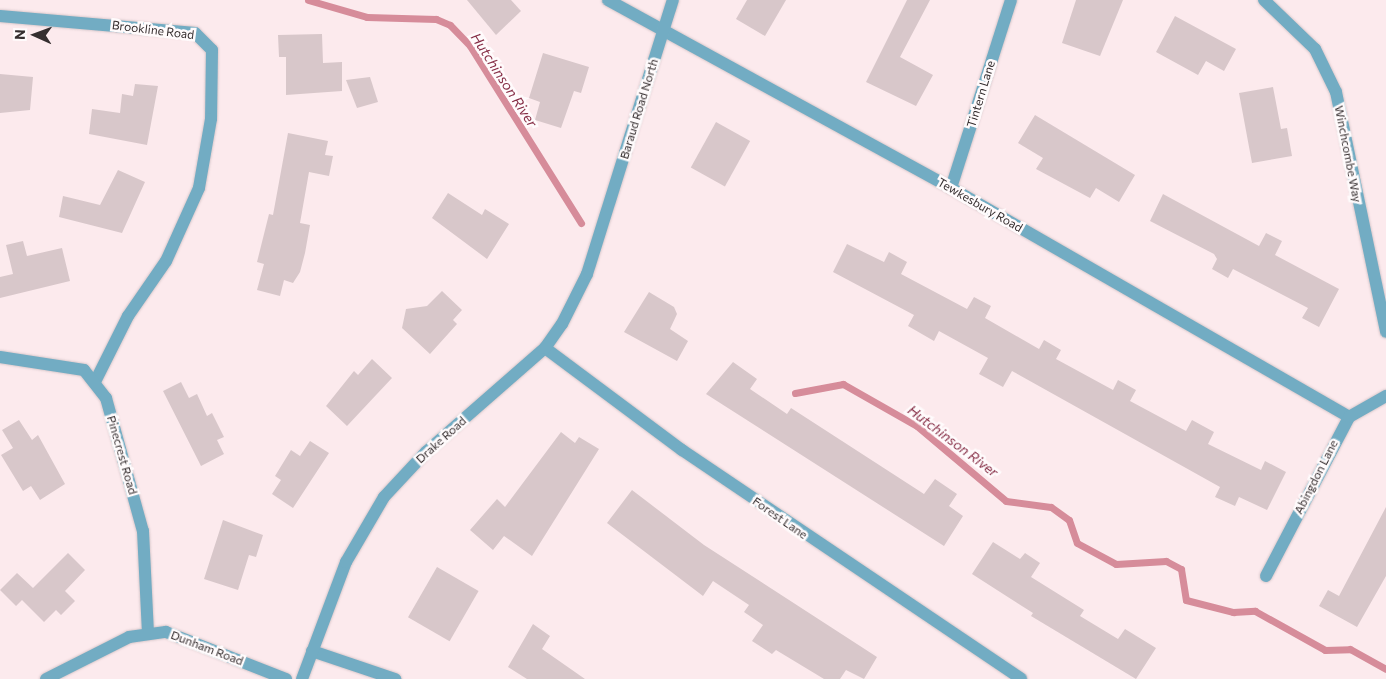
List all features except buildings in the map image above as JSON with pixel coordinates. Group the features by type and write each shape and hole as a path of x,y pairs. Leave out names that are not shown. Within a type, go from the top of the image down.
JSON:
{"street":[{"name":"Tewkesbury Road","path":"608,0 951,188 1349,416"},
{"name":"Baraud Road North","path":"605,219 673,0"},
{"name":"Tintern Lane","path":"951,188 1011,0"},
{"name":"Winchcombe Way","path":"1264,0 1315,49 1336,92 1386,332"},
{"name":"Brookline Road","path":"0,16 195,33 212,50 211,119 199,188 166,261 128,316 96,380"},
{"name":"Drake Road","path":"302,679 346,562 384,497 426,452 544,348 587,274 605,219"},
{"name":"Forest Lane","path":"544,348 682,450 1021,679"},
{"path":"0,357 66,364 84,370 96,380"},
{"name":"Pinecrest Road","path":"96,380 106,398 143,531 148,633"},
{"path":"1349,416 1386,396"},
{"name":"Abingdon Lane","path":"1266,576 1349,416"},
{"name":"Dunham Road","path":"46,679 129,637 148,633 182,636 286,679"},
{"path":"312,651 395,679"}],"waterway":[{"name":"Hutchinson River","path":"308,0 367,17 436,19 450,25 470,46 581,223"},
{"name":"Hutchinson River","path":"795,393 843,384 917,426 1006,501 1051,507 1069,520 1077,543 1116,564 1166,561 1181,569 1186,600 1233,612 1255,611 1325,650 1350,649 1386,669"}]}
